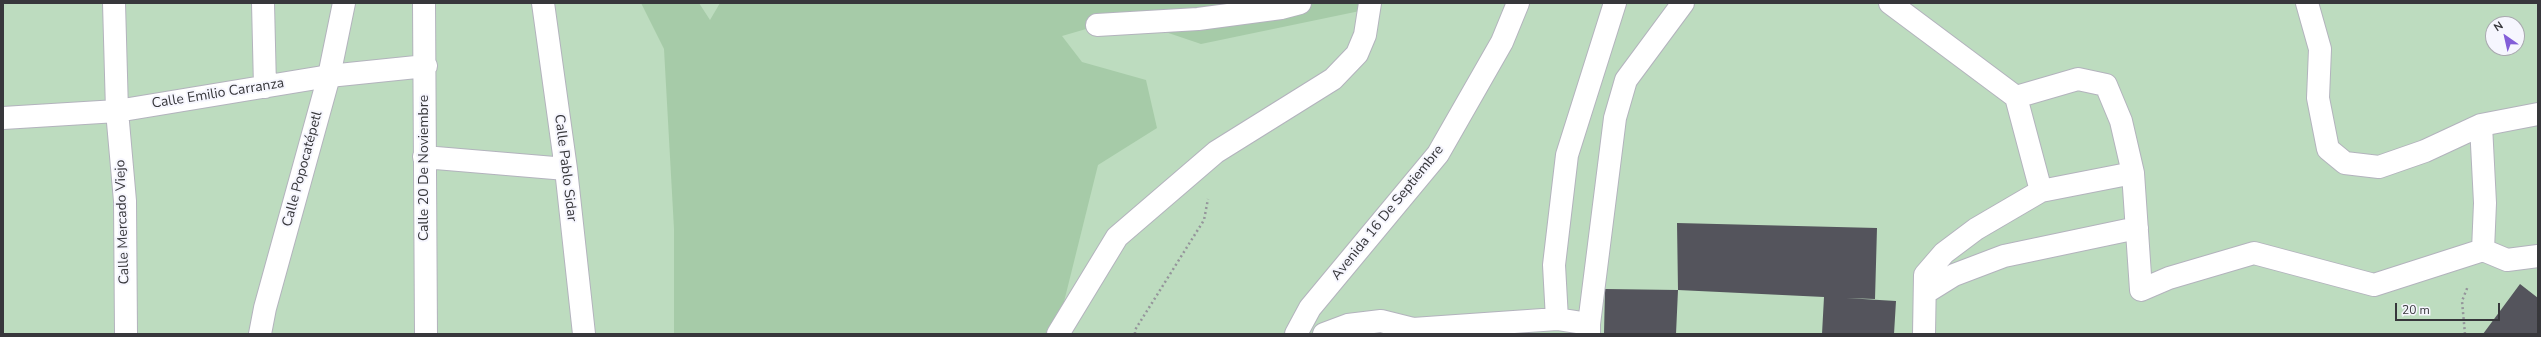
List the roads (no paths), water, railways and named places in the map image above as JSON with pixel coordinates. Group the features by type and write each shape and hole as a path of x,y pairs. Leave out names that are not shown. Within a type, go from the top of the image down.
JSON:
{"street":[{"path":"114,3 117,111"},
{"path":"263,3 265,87"},
{"name":"Calle Popocatépetl","path":"260,334 265,308 329,76 344,3"},
{"name":"Calle 20 De Noviembre","path":"424,3 426,66 424,157 426,334"},
{"name":"Calle Pablo Sidar","path":"543,3 566,169 584,334"},
{"path":"1097,25 1198,19 1281,8 1300,3"},
{"path":"1058,334 1117,237 1216,152 1333,79 1358,54 1365,36 1370,3"},
{"name":"Avenida 16 De Septiembre","path":"1296,334 1310,308 1438,154 1502,42 1518,3"},
{"path":"1557,319 1554,265 1567,155 1615,3"},
{"path":"1324,334 1348,324 1380,322 1413,329 1557,319 1589,329 1615,118 1626,80 1683,3"},
{"path":"1890,3 2016,96 2041,191"},
{"path":"2307,3 2320,49 2318,98 2328,149 2345,163 2379,167 2425,150 2481,125 2538,114"},
{"name":"Calle Emilio Carranza","path":"3,118 117,111 329,76 426,66"},
{"path":"2016,96 2078,79 2106,85 2121,121 2132,173 2141,290 2169,278 2254,253 2374,285 2483,250 2507,260 2538,256"},
{"name":"Calle Mercado Viejo","path":"117,111 124,201 126,334"},
{"path":"2481,125 2485,204 2483,250"},
{"path":"424,157 566,169"},
{"path":"1924,334 1925,275 1944,253 1976,228 2041,191 2132,173"},
{"path":"1925,293 1954,275 2004,256 2137,228"}]}
